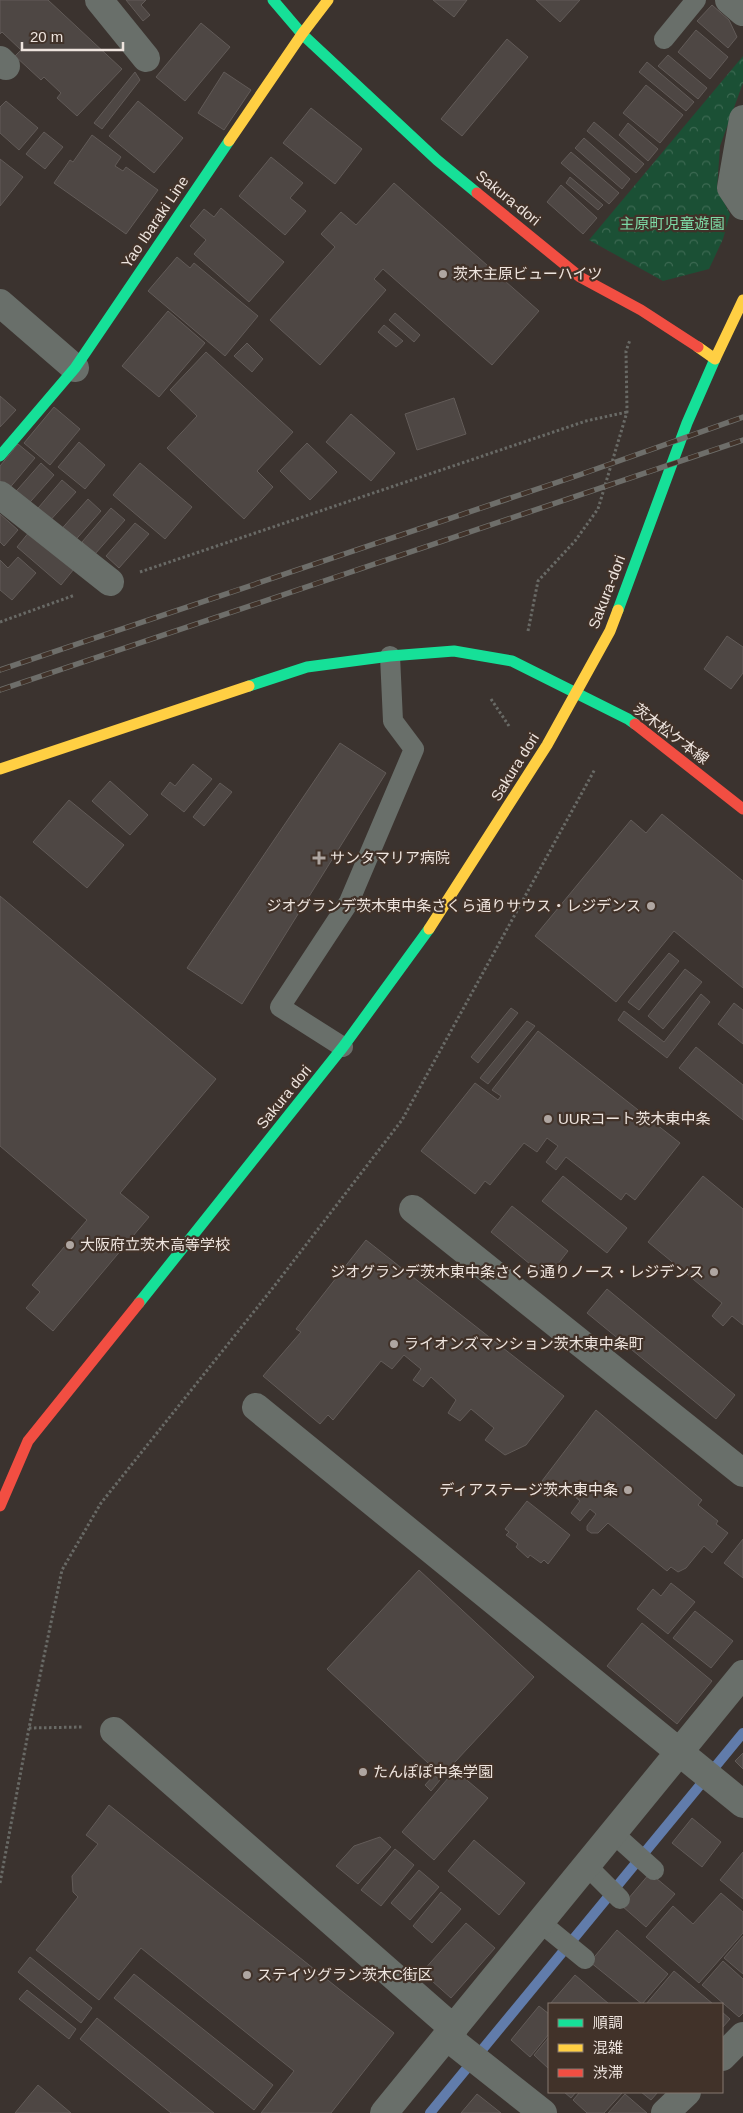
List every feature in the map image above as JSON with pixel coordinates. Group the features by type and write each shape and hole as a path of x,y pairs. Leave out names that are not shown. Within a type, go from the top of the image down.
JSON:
{"street":[{"path":"99,0 146,58"},
{"name":"Sakura-dori","path":"273,0 302,34 437,160 580,277 641,310 715,359"},
{"name":"Yao Ibaraki Line","path":"0,456 75,368 302,34 328,0"},
{"path":"729,0 743,12"},
{"path":"743,119 731,188 743,206"},
{"name":"Sakura-dori","path":"575,694 610,631 687,423 743,300"},
{"path":"0,303 75,368"},
{"path":"0,495 110,582"},
{"name":"茨木松ケ本線","path":"0,769 307,667 390,656 454,651 512,662 628,719 743,809"},
{"name":"Sakura dori","path":"0,1506 28,1441 343,1047 440,915 547,745 575,694"},
{"path":"413,1209 743,1473"},
{"path":"256,1407 743,1804"},
{"path":"384,2113 454,2038 621,1840 687,1758 743,1674"},
{"path":"114,1731 486,2068 543,2113"},
{"path":"723,2056 743,2036"},
{"path":"665,2113 686,2093"}],"lane":[{"path":"664,39 696,0"},
{"path":"343,1047 280,1006 348,902 414,749 393,721 390,656"},
{"path":"621,1840 652,1867"},
{"path":"593,1871 620,1899"},
{"path":"546,1928 582,1956"}],"path":[{"path":"528,631 538,581 575,541 598,509 627,412 626,351 641,310"},
{"path":"0,622 110,582 586,421 627,412"},
{"path":"492,699 509,726"},
{"path":"0,1883 29,1728 62,1570 101,1503 272,1289 402,1120 595,769"},
{"path":"29,1728 97,1726 114,1731"}],"green space":[{"name":"主原町児童遊園","path":"743,56 743,83 720,146 717,189 730,214 723,239 709,269 663,281 589,240"}],"building":[{"path":"0,0 48,0 122,69 77,116 57,98 61,93 44,77 41,80 15,56 21,50 2,32 0,34"},
{"path":"126,0 146,0 141,5 150,15 143,21"},
{"path":"433,0 467,0 454,17"},
{"path":"536,0 580,0 560,22"},
{"path":"712,5 729,20 737,37 728,48 697,21"},
{"path":"201,23 230,47 185,101 156,77"},
{"path":"696,30 728,57 710,79 678,52"},
{"path":"507,39 528,57 462,136 441,119"},
{"path":"668,55 707,88 698,99 658,66"},
{"path":"647,62 694,102 686,111 639,72"},
{"path":"135,72 140,80 102,129 94,123"},
{"path":"224,72 251,90 224,130 198,113"},
{"path":"646,85 683,115 660,143 623,113"},
{"path":"6,101 38,128 19,150 0,133 0,107"},
{"path":"138,101 183,138 154,173 109,136"},
{"path":"311,108 362,149 335,184 283,143"},
{"path":"594,122 644,164 636,173 587,131"},
{"path":"628,123 658,149 648,161 619,135"},
{"path":"44,132 63,147 45,169 26,154"},
{"path":"92,135 121,157 115,166 123,171 126,167 158,190 126,234 54,183 70,160 73,162"},
{"path":"584,138 630,179 622,189 575,148"},
{"path":"571,152 619,193 609,204 561,163"},
{"path":"271,157 303,183 290,198 306,211 285,235 239,196"},
{"path":"0,159 23,177 0,206"},
{"path":"570,177 603,205 598,210 566,183"},
{"name":"茨木主原ビューハイツ","path":"394,183 539,311 492,365 383,269 374,279 386,290 320,365 270,320 335,247 321,234 341,212 356,225"},
{"path":"561,185 597,218 583,234 547,202"},
{"path":"221,208 284,262 249,302 194,254 206,240 190,226 204,209 214,217"},
{"path":"177,257 190,268 194,263 258,316 225,356 148,291"},
{"path":"168,311 205,343 159,397 122,366"},
{"path":"395,313 420,335 414,342 389,320"},
{"path":"384,325 403,341 396,347 378,332"},
{"path":"247,343 263,359 252,372 234,356"},
{"path":"206,352 293,432 257,471 273,487 244,519 167,448 197,416 170,390"},
{"path":"0,396 16,410 0,427"},
{"path":"454,398 466,434 417,450 405,414"},
{"path":"54,407 80,429 50,465 24,443"},
{"path":"351,414 395,453 371,481 326,442"},
{"path":"79,442 105,465 85,489 58,467"},
{"path":"307,443 337,472 310,500 280,471"},
{"path":"18,444 35,458 7,491 0,485 0,466"},
{"path":"41,463 54,475 24,509 11,497"},
{"path":"140,463 192,507 165,539 113,495"},
{"path":"62,480 76,492 46,525 33,514"},
{"path":"88,499 101,511 71,545 58,533"},
{"path":"111,508 125,520 95,554 82,542"},
{"path":"0,514 18,530 4,546 0,542"},
{"path":"135,523 149,534 119,568 106,556"},
{"path":"30,531 74,569 61,585 17,547"},
{"path":"18,557 36,573 12,600 0,590 0,560 8,568"},
{"path":"727,636 743,647 743,673 731,689 704,669"},
{"path":"340,743 386,773 242,1004 187,968"},
{"path":"193,764 212,779 184,812 161,794 170,782 175,786"},
{"path":"110,781 148,815 130,835 92,801"},
{"path":"220,783 232,792 204,826 193,817"},
{"path":"69,800 124,845 87,888 33,842"},
{"name":"ジオグランデ茨木東中条さくら通りサウス・レジデンス","path":"662,814 743,881 743,988 674,931 616,1002 535,936 631,820 646,833"},
{"path":"0,896 216,1079 120,1193 149,1217 53,1331 26,1308 40,1292 32,1285 87,1220 0,1146"},
{"path":"669,953 679,961 639,1010 628,1002"},
{"path":"685,969 702,982 663,1029 648,1016"},
{"path":"701,994 710,1002 667,1058 618,1020 624,1011 664,1042"},
{"path":"734,1003 743,1010 743,1044 718,1024"},
{"path":"511,1008 518,1013 478,1063 471,1057"},
{"path":"527,1021 535,1026 488,1084 480,1078"},
{"name":"UURコート茨木東中条","path":"538,1031 680,1143 635,1200 626,1193 621,1200 566,1157 556,1170 546,1162 558,1146 547,1138 537,1152 524,1143 490,1185 485,1181 475,1194 421,1151 475,1083 498,1100 501,1096 492,1090"},
{"path":"696,1047 743,1085 743,1120 679,1068"},
{"path":"563,1176 627,1228 607,1253 542,1201"},
{"name":"ジオグランデ茨木東中条さくら通りノース・レジデンス","path":"703,1176 743,1209 743,1325 732,1316 723,1326 712,1316 722,1303 648,1242"},
{"path":"512,1206 568,1251 547,1278 491,1232"},
{"name":"ライオンズマンション茨木東中条町","path":"366,1240 564,1396 526,1445 505,1455 485,1440 494,1428 471,1409 460,1421 448,1413 456,1400 431,1377 423,1387 413,1380 421,1369 404,1355 392,1369 381,1361 333,1420 328,1415 320,1424 263,1376 301,1332 296,1329"},
{"path":"607,1289 735,1395 716,1419 587,1313"},
{"name":"ディアステージ茨木東中条","path":"596,1410 702,1500 698,1505 718,1521 716,1524 728,1533 712,1553 704,1546 686,1568 678,1572 671,1567 667,1571 608,1523 598,1533 591,1533 587,1530 587,1526 596,1514 590,1509 580,1521 571,1513 580,1501 562,1486 556,1493 542,1481"},
{"path":"527,1501 570,1535 548,1564 544,1560 541,1563 530,1555 528,1558 516,1547 518,1544 506,1535 509,1532 505,1529"},
{"path":"743,1539 743,1578 724,1563"},
{"path":"419,1570 534,1677 442,1776 327,1669"},
{"path":"671,1583 695,1602 668,1634 637,1609 653,1589 661,1596"},
{"path":"695,1611 733,1641 711,1668 673,1638"},
{"path":"642,1623 712,1681 677,1724 607,1666"},
{"path":"743,1753 743,1769 735,1761"},
{"path":"455,1770 488,1798 434,1860 402,1832"},
{"path":"434,1775 440,1780 431,1791 425,1785"},
{"name":"ステイツグラン茨木C街区","path":"109,1805 394,2033 331,2113 261,2113 294,2071 141,1948 99,2000 36,1950 78,1897 73,1892 72,1876 98,1844 86,1835"},
{"path":"692,1818 721,1842 702,1867 672,1843"},
{"path":"380,1837 391,1847 358,1884 336,1866 354,1846"},
{"path":"474,1840 525,1883 499,1915 448,1871"},
{"path":"395,1849 414,1865 381,1906 361,1890"},
{"path":"743,1852 743,1899 720,1880"},
{"path":"419,1870 439,1887 410,1920 391,1903"},
{"path":"650,1873 675,1894 646,1927 622,1906"},
{"path":"441,1892 461,1909 432,1943 413,1926"},
{"path":"721,1893 743,1912 743,1933 699,1983 646,1937 673,1906 693,1924"},
{"path":"466,1923 495,1948 451,1998 422,1972"},
{"path":"617,1930 668,1974 643,2003 641,2003 590,1962"},
{"path":"743,1936 743,1974 724,1958"},
{"path":"30,1957 92,2008 81,2023 18,1972"},
{"path":"723,1961 743,1979 743,2013 739,2017 702,1985"},
{"path":"674,1971 712,2003 647,2003"},
{"path":"134,1974 273,2085 254,2110 114,1998"},
{"path":"575,1975 608,2003 551,2003"},
{"path":"27,1990 76,2029 69,2039 19,1999"},
{"path":"539,2006 548,2013 548,2035 530,2057 511,2040"},
{"path":"723,2013 730,2019 723,2027"},
{"path":"97,2018 214,2113 171,2113 80,2039"},
{"path":"548,2038 548,2068 534,2055"},
{"path":"38,2085 71,2113 15,2113"},
{"path":"565,2093 575,2093 571,2098"},
{"path":"579,2093 622,2093 604,2113 587,2113 573,2100"},
{"path":"642,2093 657,2093 651,2100"},
{"path":"477,2094 501,2113 461,2113"},
{"path":"625,2094 647,2113 608,2113"}],"waterway":[{"path":"430,2113 743,1733"}],"railway":[{"path":"0,670 579,475 743,417"},
{"path":"0,690 743,440"}],"traffic: fast":[{"path":"273,0 302,34 437,160 477,193"},
{"path":"0,456 75,368 229,141"},
{"path":"618,610 687,423 715,359"},
{"path":"249,686 307,667 390,656 454,651 512,661 635,724"},
{"path":"139,1303 343,1047 429,929"}],"traffic: slow":[{"path":"229,141 302,34 328,0"},
{"path":"698,347 715,359 743,300"},
{"path":"429,929 547,745 610,631 618,610"},
{"path":"0,769 249,686"}],"traffic: jam":[{"path":"477,193 580,277 641,310 698,347"},
{"path":"635,724 743,809"},
{"path":"0,1506 28,1441 139,1303"}],"place":[{"name":"茨木主原ビューハイツ","path":"443,274"},
{"name":"サンタマリア病院","path":"319,858"},
{"name":"ジオグランデ茨木東中条さくら通りサウス・レジデンス","path":"651,906"},
{"name":"UURコート茨木東中条","path":"548,1119"},
{"name":"大阪府立茨木高等学校","path":"70,1245"},
{"name":"ジオグランデ茨木東中条さくら通りノース・レジデンス","path":"714,1272"},
{"name":"ライオンズマンション茨木東中条町","path":"394,1344"},
{"name":"ディアステージ茨木東中条","path":"628,1490"},
{"name":"たんぽぽ中条学園","path":"363,1772"},
{"name":"ステイツグラン茨木C街区","path":"247,1975"}]}
